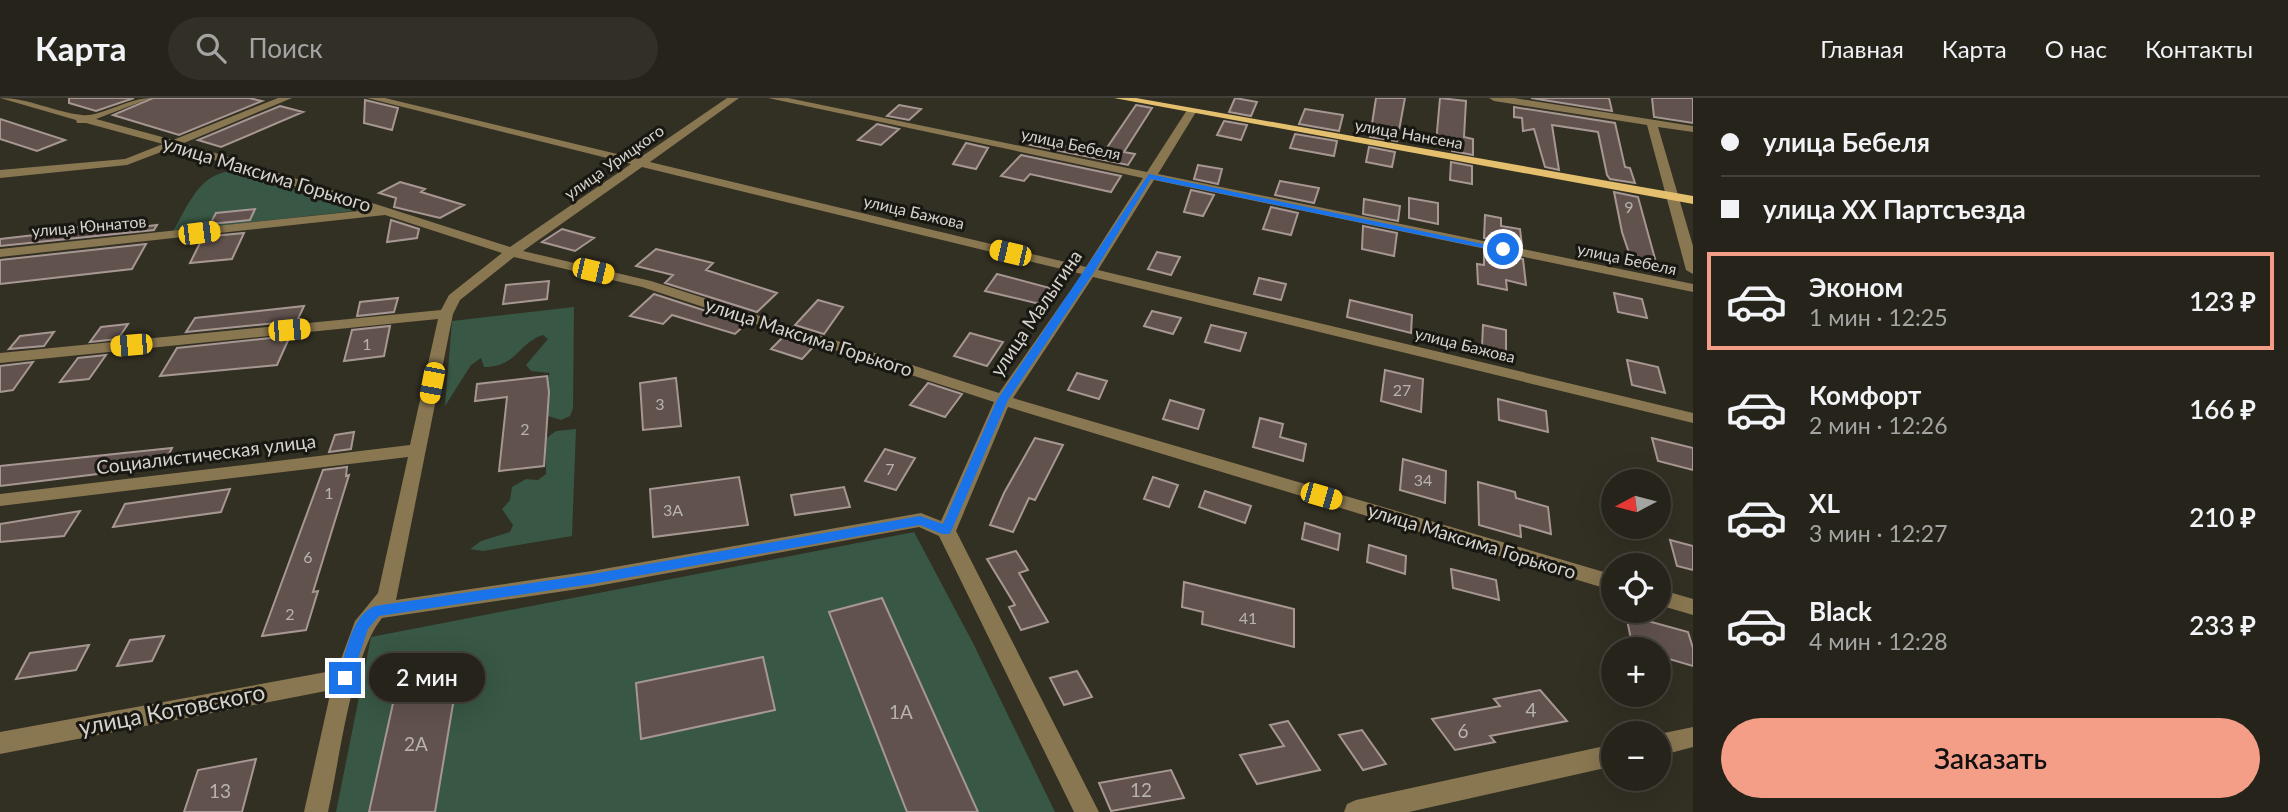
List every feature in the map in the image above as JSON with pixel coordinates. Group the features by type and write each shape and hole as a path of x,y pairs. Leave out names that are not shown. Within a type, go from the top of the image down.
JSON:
{"main road":[{"name":"улица Нансена","path":"1119,98 1693,201"}],"street":[{"name":"улица Максима Горького","path":"2,98 173,144 512,252 646,284 1003,400 1601,579"},
{"path":"81,121 146,98"},
{"path":"0,174 127,162 287,98"},
{"name":"улица Бажова","path":"372,98 1693,418"},
{"name":"улица Урицкого","path":"446,314 454,298 512,252 734,98"},
{"name":"улица Бебеля","path":"773,98 1693,288"},
{"path":"1494,98 1693,130"},
{"name":"улица Малыгина","path":"946,531 1003,400 1090,272 1192,111"},
{"path":"1652,123 1693,270"},
{"name":"улица Юннатов","path":"0,253 389,211"},
{"path":"0,358 446,314 388,596 362,627 345,678 316,812"},
{"name":"Социалистическая улица","path":"0,500 418,450"},
{"path":"375,611 592,579 920,520 946,531 1087,812"},
{"path":"1671,601 1693,607"},
{"name":"улица Котовского","path":"0,743 345,678"},
{"path":"1671,742 1693,737"},
{"path":"1356,812 1601,758"}],"green space":[{"path":"236,172 363,210 173,231 200,187 215,175"},
{"path":"574,307 573,408 570,416 561,420 548,416 545,388 550,373 531,371 526,365 548,339 543,335 528,343 504,363 484,367 481,358 471,365 445,406 452,321"},
{"path":"576,429 572,536 483,551 470,549 481,541 510,532 513,525 502,509 510,500 512,487 526,479 538,480 546,474 545,439 556,431"},
{"path":"914,532 973,643 1055,812 336,812 371,637"}],"building":[{"path":"69,98 134,98 96,111 69,103"},
{"path":"153,98 249,98 262,101 179,135 113,115"},
{"path":"1235,98 1257,102 1251,116 1229,112"},
{"path":"1376,98 1405,98 1397,141 1370,137"},
{"path":"1440,98 1466,101 1464,137 1473,139 1473,155 1452,151 1452,146 1436,143"},
{"path":"1531,98 1609,98 1612,111"},
{"path":"1652,98 1693,98 1693,123 1654,117"},
{"path":"365,100 398,108 392,130 364,123"},
{"path":"899,105 921,109 909,120 887,116"},
{"path":"1136,105 1152,108 1124,152 1135,154 1128,165 1030,145 1035,140 1099,153 1102,148 1106,149"},
{"path":"280,106 303,112 221,147 198,140"},
{"path":"1514,107 1615,123 1625,167 1630,168 1635,183 1610,179 1607,175 1598,132 1552,125 1559,170 1545,167 1534,129 1523,131 1522,118 1514,117"},
{"path":"1305,109 1343,115 1339,131 1299,124"},
{"path":"0,119 65,140 37,151 0,139"},
{"path":"1224,121 1247,125 1241,140 1217,135"},
{"path":"877,124 899,129 881,145 858,140"},
{"path":"1295,134 1337,141 1334,156 1290,148"},
{"path":"966,143 988,148 976,169 953,164"},
{"path":"1369,147 1395,152 1392,167 1366,162"},
{"path":"1021,155 1121,176 1111,192 1030,174 1024,181 1001,176"},
{"path":"1451,162 1472,166 1472,184 1450,180"},
{"path":"1198,165 1222,169 1218,184 1194,179"},
{"path":"1280,181 1319,188 1314,203 1275,195"},
{"path":"400,182 425,189 421,192 464,205 440,218 394,207 396,198 379,193"},
{"path":"1191,190 1214,195 1203,216 1184,212"},
{"path":"1614,192 1638,197 1657,266 1632,262 1622,232"},
{"path":"1409,198 1438,203 1438,224 1409,218"},
{"path":"1364,199 1400,206 1398,221 1363,214"},
{"path":"1271,207 1298,213 1291,235 1263,229"},
{"path":"255,209 250,220 210,224 216,213"},
{"path":"1485,215 1501,218 1501,226 1520,229 1522,246 1484,238"},
{"path":"391,220 419,229 417,238 387,242"},
{"path":"103,225 97,232 157,225 154,230 0,246 0,239 52,233 56,229"},
{"path":"1363,226 1397,233 1394,256 1362,249"},
{"path":"562,229 594,238 575,251 542,242"},
{"path":"244,233 232,259 190,263 203,237"},
{"path":"146,244 132,269 0,284 0,260"},
{"path":"656,249 713,263 706,270 777,293 757,312 665,283 673,275 636,266"},
{"path":"1484,251 1523,259 1526,285 1506,280 1507,290 1478,284 1477,264 1484,265"},
{"path":"1157,252 1180,257 1171,275 1148,269"},
{"path":"997,274 1050,288 1040,304 985,291"},
{"path":"1259,278 1286,284 1281,300 1254,294"},
{"path":"549,281 547,299 503,304 506,285"},
{"path":"1614,293 1642,299 1647,318 1618,312"},
{"path":"654,294 746,324 735,334 672,315 663,324 630,316"},
{"path":"398,298 394,312 357,316 360,302"},
{"path":"818,300 843,307 824,334 795,325"},
{"path":"1350,300 1412,315 1411,333 1347,317"},
{"path":"304,306 297,321 186,332 195,318"},
{"path":"1152,311 1181,318 1173,334 1144,326"},
{"path":"128,324 118,339 90,342 101,327"},
{"path":"1211,325 1246,333 1240,351 1205,342"},
{"path":"1483,325 1506,330 1506,353 1482,347"},
{"path":"390,326 384,356 344,361 352,330"},
{"path":"54,332 44,346 9,349 20,336"},
{"path":"970,333 1003,342 987,366 954,356"},
{"path":"290,336 277,365 160,376 177,348"},
{"path":"784,336 814,346 802,359 771,349"},
{"path":"106,355 89,379 60,382 78,358"},
{"path":"1627,360 1658,367 1665,393 1632,385"},
{"path":"33,362 13,390 0,392 0,366"},
{"path":"1385,370 1423,379 1421,412 1381,401"},
{"path":"1077,373 1107,381 1099,399 1068,390"},
{"path":"547,376 549,392 544,466 499,471 507,397 475,401 477,384"},
{"path":"676,378 681,426 643,430 640,383"},
{"path":"928,383 962,394 945,417 910,405"},
{"path":"1498,399 1546,411 1548,432 1499,420"},
{"path":"1170,400 1204,410 1198,429 1163,419"},
{"path":"1260,418 1283,424 1280,437 1306,444 1303,461 1253,447"},
{"path":"354,432 351,449 329,452 335,435"},
{"path":"1035,438 1063,445 1035,500 1029,498 1013,532 990,525 1004,493"},
{"path":"1652,438 1693,448 1693,470 1658,461"},
{"path":"172,448 163,466 0,486 0,466"},
{"path":"885,449 915,458 896,490 865,481"},
{"path":"1403,459 1446,471 1445,503 1400,490"},
{"path":"347,467 346,476 349,475 313,592 318,591 306,630 262,636 323,470"},
{"path":"739,477 748,525 653,537 650,489"},
{"path":"1153,477 1178,485 1169,507 1144,499"},
{"path":"1478,482 1515,492 1516,498 1548,507 1551,534 1520,525 1521,537 1479,525"},
{"path":"844,487 850,507 795,515 791,495"},
{"path":"230,489 221,512 113,527 125,504"},
{"path":"1205,491 1251,506 1245,523 1199,507"},
{"path":"80,511 64,536 0,542 0,524"},
{"path":"1305,523 1340,534 1338,550 1302,539"},
{"path":"1670,540 1693,546 1693,570 1677,566"},
{"path":"1369,545 1406,556 1405,574 1367,562"},
{"path":"1016,551 1028,570 1019,573 1048,622 1021,630 1009,607 1015,605 987,559"},
{"path":"1451,569 1496,580 1499,600 1453,588"},
{"path":"1184,582 1294,609 1294,647 1202,624 1203,612 1182,607"},
{"path":"882,598 978,812 907,812 829,612"},
{"path":"1628,623 1655,623 1688,632 1693,648 1693,666 1671,660 1671,637 1631,637"},
{"path":"164,636 152,661 117,666 130,640"},
{"path":"89,645 76,670 16,679 30,653"},
{"path":"763,657 775,710 641,739 636,683"},
{"path":"459,668 435,812 369,812 399,676"},
{"path":"1077,671 1092,697 1064,705 1050,678"},
{"path":"1540,690 1567,721 1490,736 1495,742 1455,750 1432,719 1500,706 1494,699"},
{"path":"1288,721 1320,770 1257,784 1240,755 1284,746 1270,725"},
{"path":"1362,730 1386,764 1363,770 1339,735"},
{"path":"256,759 242,812 184,812 198,770"},
{"path":"1171,770 1184,798 1111,811 1099,783"}],"route":[{"path":"345,678 362,627 375,611 592,579 920,520 946,531 1003,400 1090,272 1149,177 1503,249"}]}
